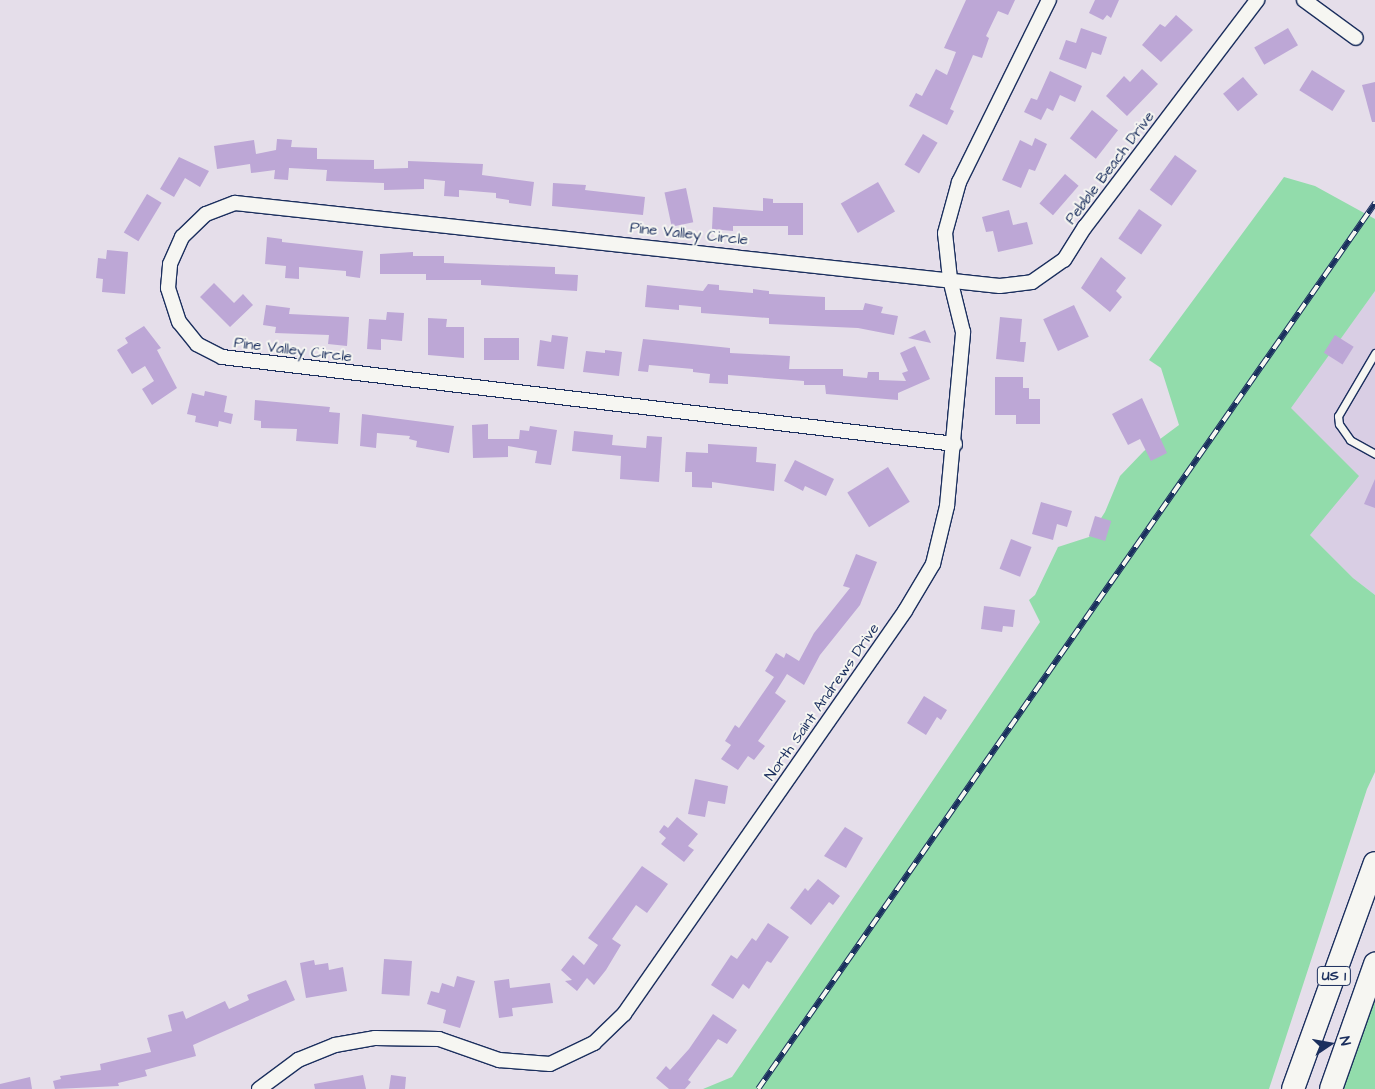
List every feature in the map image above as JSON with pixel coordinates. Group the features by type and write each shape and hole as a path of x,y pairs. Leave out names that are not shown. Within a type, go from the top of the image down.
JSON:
{"main road":[{"name":"US 1","path":"1293,1089 1373,873"},
{"name":"US 1","path":"1331,1089 1375,964"}],"street":[{"name":"North Saint Andrews Drive","path":"259,1089 298,1060 335,1045 375,1038 439,1039 499,1060 550,1064 594,1043 624,1014 909,605 933,564 947,506 955,444 963,332 950,279 946,233 958,182 1049,0"},
{"name":"Pebble Beach Drive","path":"950,279 1000,286 1032,282 1064,260 1085,227 1257,0"},
{"path":"1304,0 1356,38"},
{"name":"Pine Valley Circle","path":"950,279 235,203 206,214 182,237 170,264 168,288 179,322 198,344 222,358 955,444"}],"lane":[{"path":"1375,353 1338,416 1339,424 1350,440 1375,454"}],"shaded area":[{"path":"1375,291 1375,595 1353,578 1310,535 1290,408"}],"green space":[{"path":"1284,177 1315,186 1375,219 1375,291 1291,408 1359,476 1310,535 1353,578 1375,595 1375,772 1367,789 1269,1089 703,1089 732,1077 1040,622 1029,600 1035,595 1058,547 1089,537 1105,512 1120,476 1144,451 1179,425 1161,368 1149,360"},
{"path":"1375,967 1375,1089 1331,1089"}],"building":[{"path":"966,0 1015,0 1008,15 998,11 986,36 989,38 982,58 973,55 950,109 954,111 947,125 909,106 916,93 922,96 936,69 947,75 956,52 944,48"},
{"path":"1095,0 1119,0 1111,18 1107,15 1103,20 1089,13"},
{"path":"1176,15 1193,30 1161,62 1142,45 1160,24 1165,27"},
{"path":"1081,28 1107,37 1101,55 1092,52 1086,69 1059,59 1066,40 1076,43"},
{"path":"1288,28 1298,45 1264,65 1254,48"},
{"path":"1142,69 1158,84 1127,116 1106,96 1124,76 1130,82"},
{"path":"1312,70 1345,91 1332,111 1299,90"},
{"path":"1050,71 1082,86 1075,102 1060,95 1053,111 1047,108 1041,120 1024,112 1031,98 1037,100"},
{"path":"1243,77 1258,95 1238,111 1223,94"},
{"path":"1375,82 1375,122 1372,122 1362,85"},
{"path":"1092,110 1118,130 1096,159 1070,138"},
{"path":"923,134 938,143 919,174 904,165"},
{"path":"1035,138 1047,144 1035,171 1029,169 1021,188 1002,180 1020,140 1032,146"},
{"path":"277,139 292,140 291,147 317,148 317,159 374,160 374,169 408,168 408,161 483,164 482,175 534,182 531,206 509,203 509,200 496,198 496,193 459,190 459,197 444,196 445,181 424,179 424,189 384,190 384,183 326,181 327,170 289,168 288,180 274,179 275,170 251,173 250,164 217,169 214,146 254,140 256,154 276,150"},
{"path":"1175,155 1197,171 1172,206 1150,190"},
{"path":"179,157 209,171 200,187 185,178 174,197 160,189"},
{"path":"1065,174 1079,186 1053,215 1039,203"},
{"path":"878,182 895,211 858,233 841,204"},
{"path":"553,183 586,185 585,190 645,197 643,215 552,206"},
{"path":"686,188 693,222 672,227 664,193"},
{"path":"147,194 162,203 138,241 124,233"},
{"path":"763,198 773,199 773,203 803,203 803,235 788,235 788,226 733,226 733,231 712,229 713,207 763,211"},
{"path":"1139,209 1162,225 1141,255 1118,238"},
{"path":"1009,210 1013,225 1027,222 1033,244 998,252 993,231 986,232 982,217"},
{"path":"267,237 282,239 282,242 363,251 360,278 346,276 346,271 299,267 299,279 285,278 286,266 265,264"},
{"path":"107,250 128,252 125,294 102,292 103,279 96,278 98,258 106,259"},
{"path":"413,252 413,256 444,256 444,263 555,267 555,274 578,275 577,291 481,285 481,280 426,280 426,274 380,274 380,254"},
{"path":"1101,257 1126,278 1116,291 1122,297 1110,312 1081,288"},
{"path":"214,283 234,303 243,294 253,305 230,327 200,297"},
{"path":"708,284 719,285 719,290 753,293 753,289 769,291 769,294 825,297 825,310 863,310 865,303 883,307 881,313 898,316 894,335 858,328 769,324 769,318 701,313 701,307 679,305 679,310 645,307 647,285 703,291"},
{"path":"266,305 290,308 289,314 349,317 347,346 328,344 329,335 275,333 276,327 263,325"},
{"path":"1074,305 1089,337 1058,351 1043,319"},
{"path":"387,312 404,313 402,341 381,339 381,350 367,349 369,319 386,320"},
{"path":"1000,317 1022,319 1020,342 1026,342 1024,362 996,359"},
{"path":"428,318 447,319 446,327 464,327 464,358 428,355"},
{"path":"144,326 161,348 157,350 177,388 152,405 142,389 154,381 145,366 132,374 117,350 128,343 125,338"},
{"path":"925,330 931,343 908,338"},
{"path":"552,335 568,337 564,369 537,366 540,340 551,342"},
{"path":"1335,335 1354,347 1343,364 1324,353"},
{"path":"484,338 519,338 519,360 484,360"},
{"path":"643,339 730,348 730,353 790,356 789,369 843,369 843,376 867,378 868,372 879,372 879,380 906,381 902,373 908,371 900,353 915,346 930,379 898,393 898,400 826,394 825,385 804,385 804,381 728,375 728,384 709,383 710,374 693,372 693,369 649,365 648,372 638,371"},
{"path":"605,350 622,352 619,376 583,372 586,351 605,353"},
{"path":"995,377 1023,377 1023,388 1029,388 1029,399 1040,399 1040,424 1016,424 1016,415 995,415"},
{"path":"205,391 227,396 224,412 233,414 231,424 219,421 218,427 195,422 196,416 187,414 192,393 204,396"},
{"path":"1142,398 1167,453 1151,461 1140,439 1128,445 1112,414"},
{"path":"255,400 330,407 329,412 340,413 338,444 296,441 297,429 261,428 261,421 254,420"},
{"path":"362,414 454,426 449,453 416,447 417,441 409,439 410,436 377,433 376,448 360,446"},
{"path":"488,424 488,439 519,439 520,430 529,431 530,426 557,430 551,465 535,463 537,451 508,446 508,457 473,458 472,425"},
{"path":"574,431 613,435 612,445 646,448 647,436 662,437 659,482 620,479 621,456 572,451"},
{"path":"708,444 757,447 756,462 776,464 774,491 712,482 712,488 692,487 692,472 685,472 686,452 708,453"},
{"path":"795,460 834,479 826,496 805,486 803,491 784,481"},
{"path":"888,467 910,502 869,527 847,492"},
{"path":"1375,479 1375,508 1364,504"},
{"path":"1041,502 1072,511 1067,527 1057,524 1053,540 1032,534"},
{"path":"1095,516 1111,521 1105,541 1089,536"},
{"path":"1011,539 1032,547 1020,577 1000,569"},
{"path":"856,554 877,562 860,605 820,655 804,685 787,674 775,693 786,701 758,741 765,746 754,760 748,756 738,770 721,759 731,745 725,741 735,725 739,728 774,677 765,671 776,653 784,658 786,653 799,661 814,633 850,588 843,586"},
{"path":"984,606 1015,610 1013,627 1003,626 1002,632 981,629"},
{"path":"924,696 947,710 941,720 937,717 926,735 907,723"},
{"path":"695,779 728,786 725,804 708,801 705,817 688,814"},
{"path":"677,817 698,834 688,846 694,850 684,862 661,844 666,838 659,832 664,825 668,828"},
{"path":"845,827 863,838 846,868 824,856"},
{"path":"642,866 668,884 647,913 636,905 612,939 621,945 606,970 594,985 587,978 577,991 565,981 572,980 561,970 573,955 584,965 598,945 588,938"},
{"path":"818,879 840,896 833,905 829,902 811,925 790,908 805,888 808,891"},
{"path":"768,923 789,937 771,963 767,961 749,989 743,984 733,999 711,985 731,955 737,959 752,938 756,941"},
{"path":"384,959 412,961 409,996 382,994"},
{"path":"314,960 315,965 328,963 329,970 343,967 347,991 306,998 300,963"},
{"path":"457,976 475,981 460,1028 443,1023 446,1010 427,1004 431,991 439,993 442,983 454,987"},
{"path":"509,979 510,988 550,983 553,1003 512,1008 513,1016 499,1018 494,981"},
{"path":"286,980 295,1000 193,1045 196,1056 145,1070 147,1076 118,1083 119,1086 55,1089 53,1081 61,1079 60,1076 101,1070 100,1064 151,1052 147,1038 172,1031 168,1015 183,1011 186,1019 225,1001 229,1009 249,1000 247,995"},
{"path":"713,1014 737,1030 727,1044 718,1039 688,1080 691,1082 685,1089 669,1089 656,1078 666,1066 670,1070 689,1049"},
{"path":"363,1075 366,1089 315,1089 314,1084"},
{"path":"391,1075 406,1077 405,1089 389,1089"},
{"path":"30,1077 32,1089 0,1089 0,1084"}],"railway":[{"path":"758,1089 1375,203"}]}
